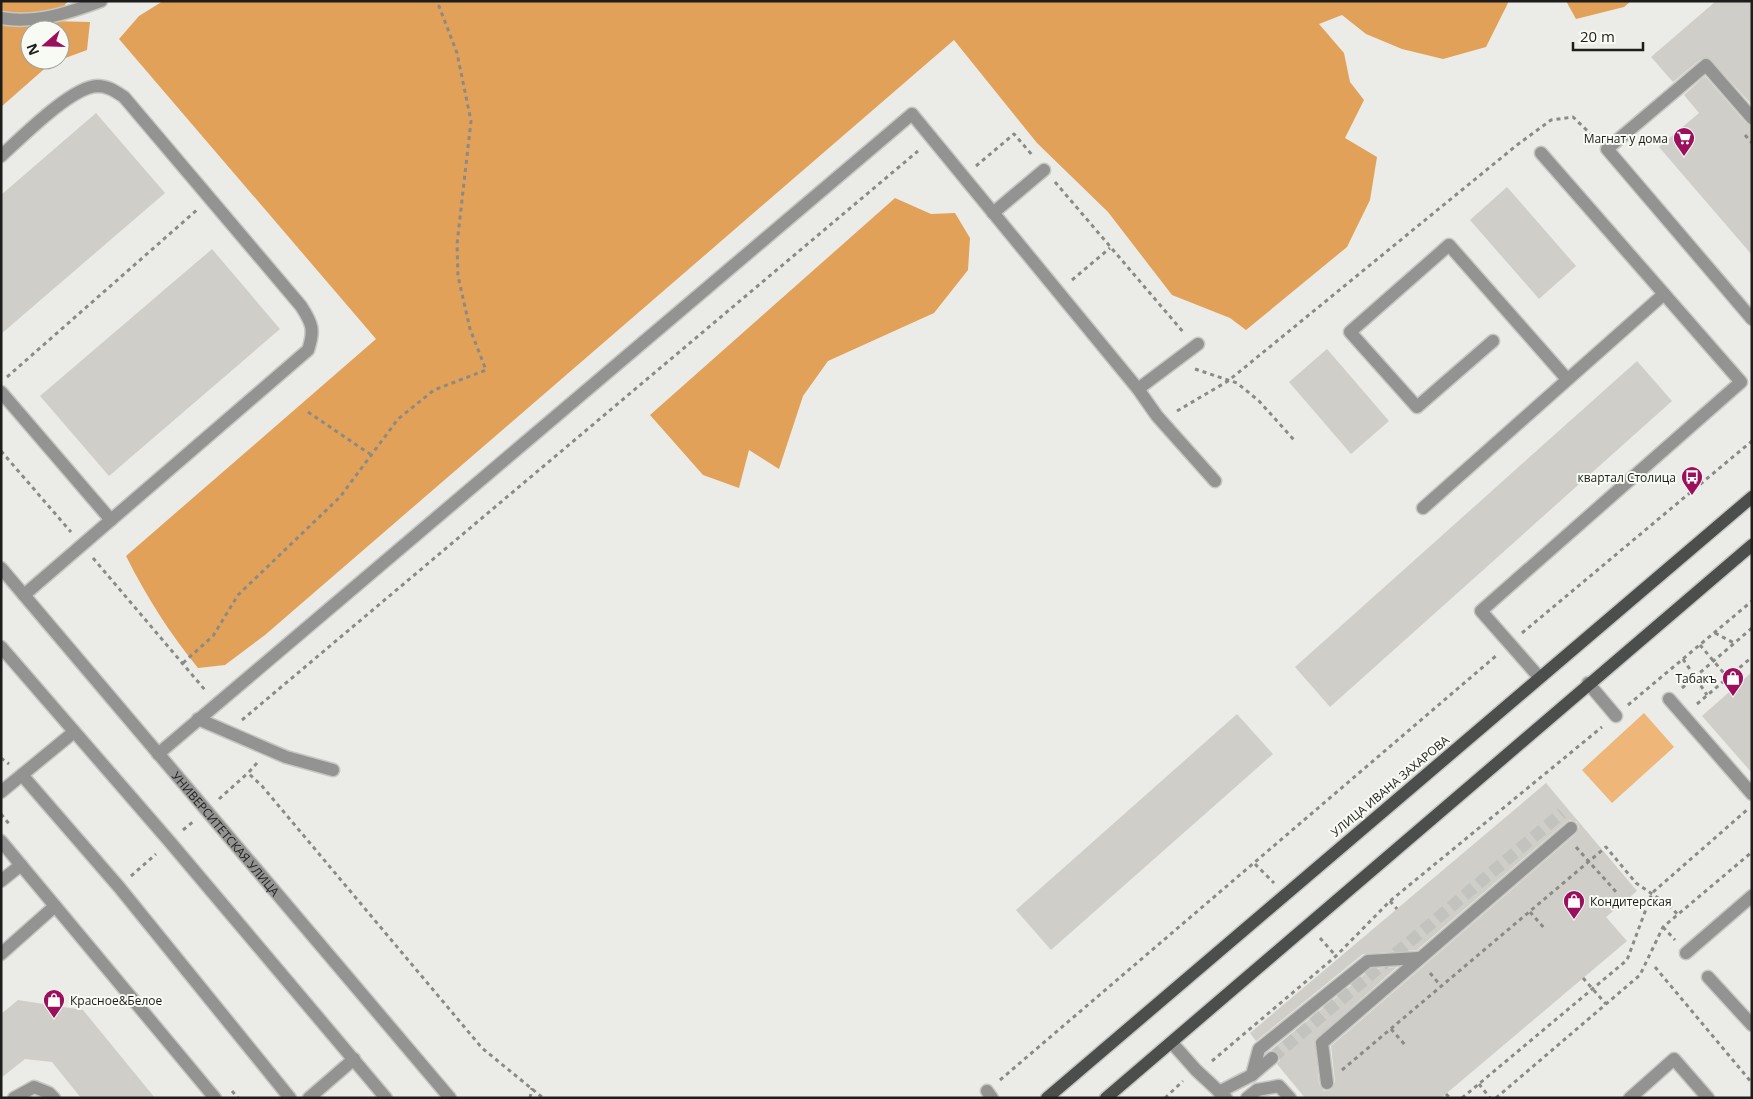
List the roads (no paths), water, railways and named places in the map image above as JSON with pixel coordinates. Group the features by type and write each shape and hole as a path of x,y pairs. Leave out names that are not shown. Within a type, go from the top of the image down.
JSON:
{"main road":[{"name":"УЛИЦА ИВАНА ЗАХАРОВА","path":"1047,1098 1752,497"},
{"path":"1106,1098 1752,544"}],"street":[{"path":"1,18 17,21 48,17 101,1"},
{"path":"1752,118 1706,65 1607,149 1752,318"},
{"path":"1,156 64,101 79,91 95,86 111,88 124,97 301,306 310,320 313,335 308,350 24,595"},
{"path":"158,754 912,114 1138,389 1157,416 1215,481"},
{"path":"1539,677 1480,610 1741,382 1541,153"},
{"path":"993,213 1044,170"},
{"path":"1493,341 1417,407 1350,332 1449,245 1567,379"},
{"path":"1423,508 1664,294"},
{"path":"1138,389 1179,356 1198,344"},
{"path":"1,392 111,520"},
{"name":"УНИВЕРСИТЕТСКАЯ УЛИЦА","path":"1,568 450,1098"},
{"path":"1,646 170,842 386,1098"},
{"path":"1588,683 1616,716"},
{"path":"1669,699 1752,794"},
{"path":"198,719 286,757 333,770"},
{"path":"1,792 74,732"},
{"path":"22,775 119,887 290,1098"},
{"path":"1327,1083 1322,1042 1568,831"},
{"path":"1,841 215,1098"},
{"path":"1,881 21,865"},
{"path":"1686,953 1752,896"},
{"path":"1,954 55,906"},
{"path":"1252,1075 1259,1048 1368,961 1418,958"},
{"path":"1708,977 1752,1024"},
{"path":"1172,1043 1222,1095 1252,1075 1272,1058"},
{"path":"309,1098 354,1059"},
{"path":"1630,1098 1674,1059 1708,1098"},
{"path":"14,1098 34,1086 49,1092 54,1098"},
{"path":"1247,1098 1257,1090 1279,1086 1290,1098"}],"tunnel":[{"path":"1272,1058 1562,813"}],"place":[{"name":"Магнат у дома","path":"1684,157"},
{"name":"квартал Столица","path":"1692,496"},
{"name":"Табакъ","path":"1733,697"},
{"name":"Кондитерская","path":"1574,920"},
{"name":"Красное&Белое","path":"54,1019"}]}
